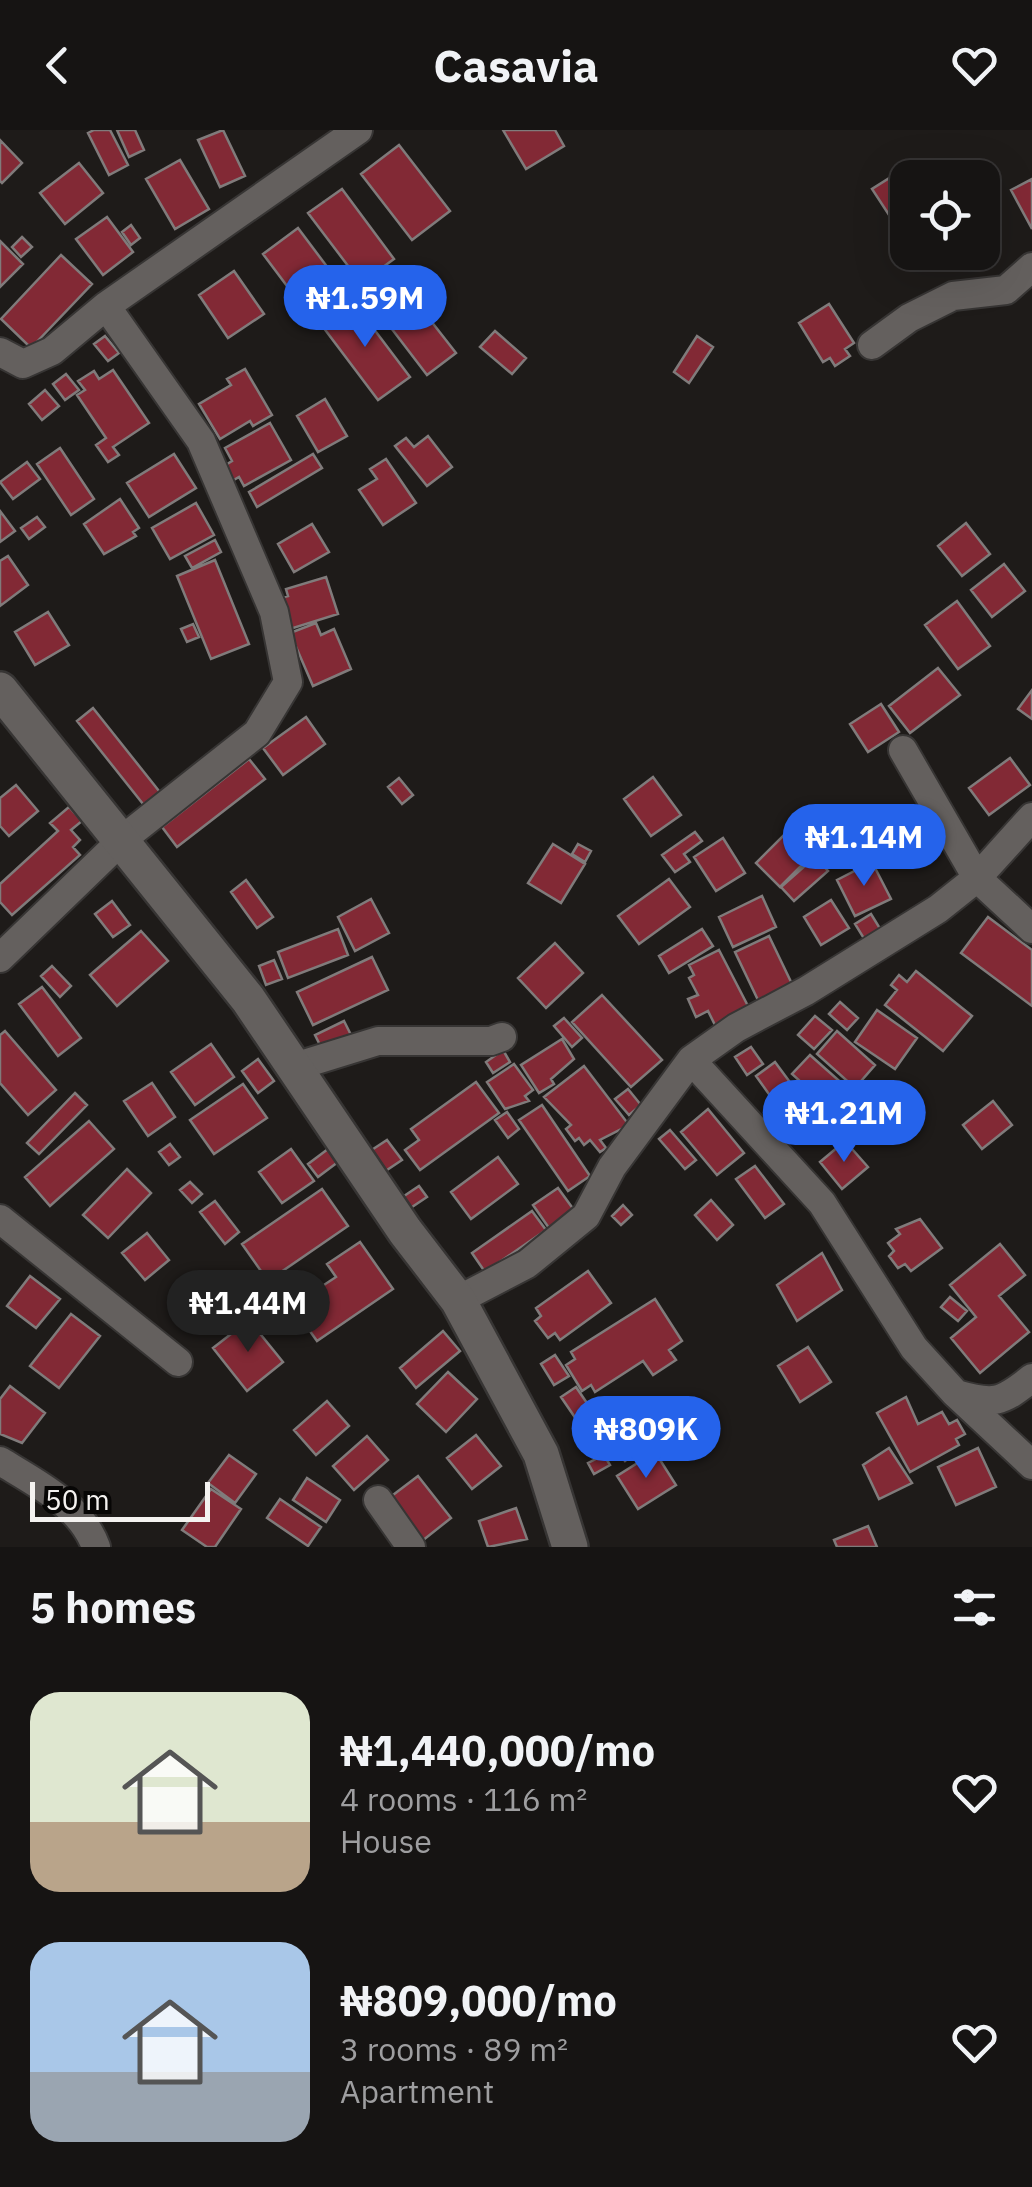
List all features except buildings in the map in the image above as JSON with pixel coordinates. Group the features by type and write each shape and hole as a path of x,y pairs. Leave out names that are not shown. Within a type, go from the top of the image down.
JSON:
{"street":[{"path":"0,352 23,364 52,352 106,306 358,130"},
{"path":"872,345 908,318 952,296 1006,290 1032,267"},
{"path":"0,958 123,839 257,733 288,682 274,612 201,441 106,306"},
{"path":"0,690 248,999 404,1231 458,1300 541,1454 570,1547"},
{"path":"904,750 977,878 1032,929"},
{"path":"458,1300 527,1264 586,1216 612,1167 691,1060 736,1028 806,991 938,910 977,878 1032,817"},
{"path":"294,1067 378,1041 491,1041 502,1036"},
{"path":"691,1060 822,1203 914,1348 954,1393 1032,1464"},
{"path":"0,1219 178,1362"},
{"path":"954,1393 988,1404 1010,1395 1032,1378"},
{"path":"0,1461 60,1498 92,1535 96,1547"},
{"path":"378,1500 411,1547"}]}
